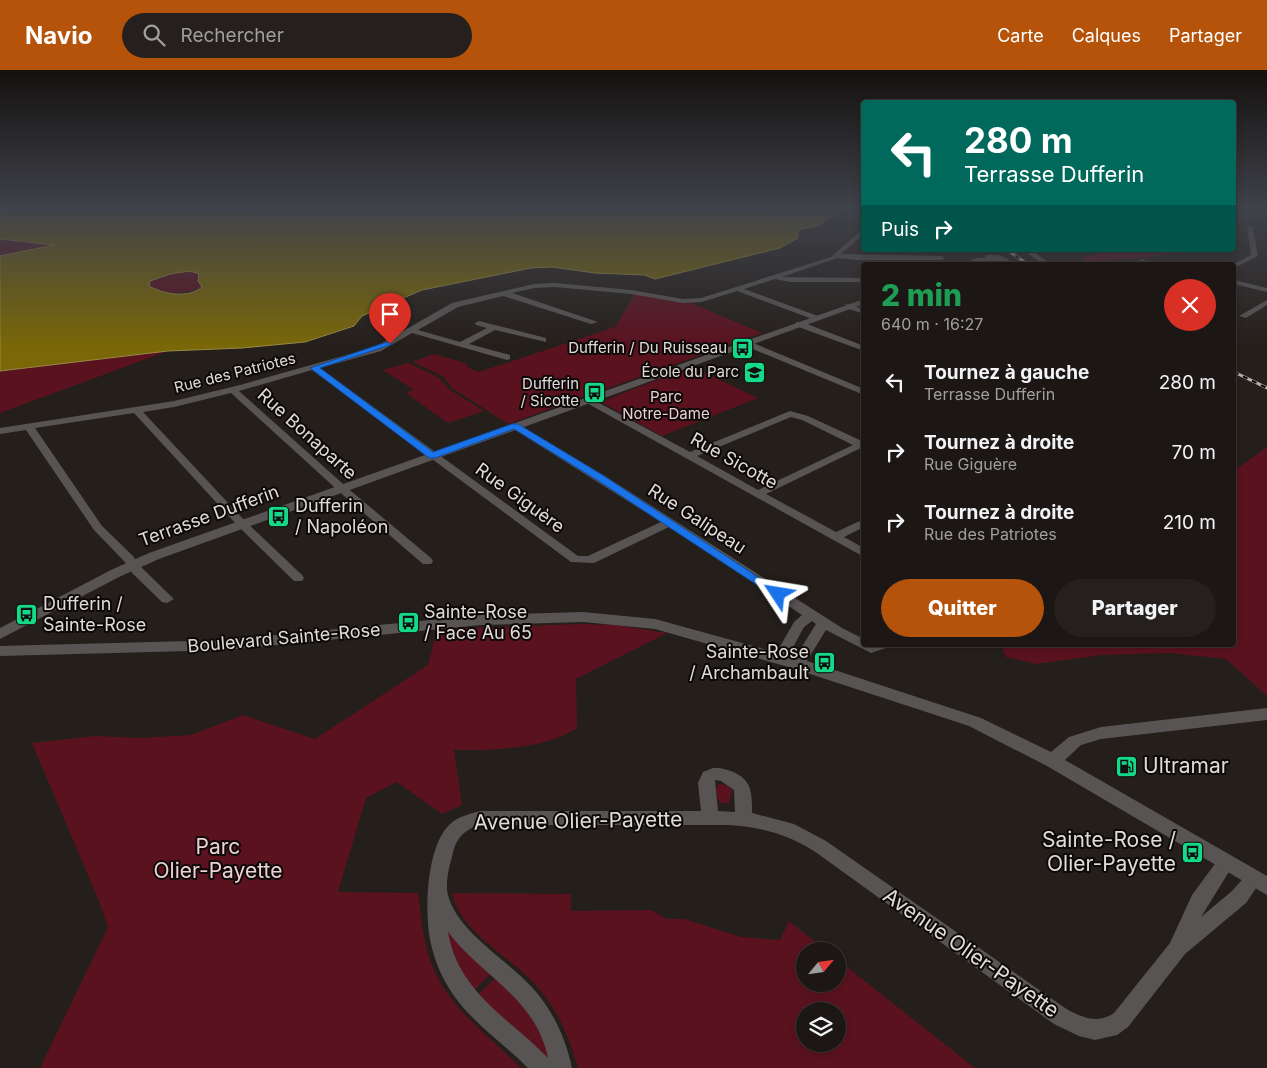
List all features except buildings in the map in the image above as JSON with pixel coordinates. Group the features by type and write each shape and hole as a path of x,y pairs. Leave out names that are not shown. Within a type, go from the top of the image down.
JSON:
{"street":[{"name":"Rue des Patriotes","path":"0,432 180,403 314,368 380,348 413,331 454,305 503,293 550,285 646,294 690,302 738,289 840,254"},
{"path":"837,256 945,261 938,254"},
{"path":"1031,254 1044,262"},
{"path":"1236,265 1255,256 1255,254"},
{"path":"978,262 988,260"},
{"path":"1138,262 1142,260"},
{"path":"775,277 786,280 861,280"},
{"path":"1236,282 1267,290"},
{"path":"738,289 815,318"},
{"path":"503,293 594,322"},
{"name":"Terrasse Dufferin","path":"0,634 133,565 242,524 861,302"},
{"path":"1243,316 1267,302"},
{"path":"848,306 861,311"},
{"path":"479,323 544,340"},
{"path":"799,324 861,348"},
{"path":"462,344 494,327"},
{"path":"413,331 507,357"},
{"path":"746,343 861,391"},
{"name":"Rue Giguère","path":"314,368 432,456 578,560 593,558 668,523"},
{"name":"Rue Bonaparte","path":"233,390 427,561"},
{"name":"Rue Sicotte","path":"588,400 861,551"},
{"path":"137,410 138,414 242,524 298,578"},
{"path":"689,456 790,414 804,418 861,445"},
{"name":"Rue Galipeau","path":"515,426 596,475 810,615 861,642"},
{"path":"30,427 31,432 91,520 137,571 167,599"},
{"path":"758,494 861,445"},
{"path":"836,538 861,524"},
{"path":"780,659 799,625 810,615"},
{"name":"Boulevard Sainte-Rose","path":"0,651 227,645 454,622 583,617 619,619 663,626 798,664 955,714 1018,742 1053,761 1261,882"},
{"path":"798,664 816,632 824,623"},
{"path":"1053,761 1076,741 1101,733 1267,714"},
{"name":"Avenue Olier-Payette","path":"710,819 706,783 708,776 714,774 728,777 742,788 744,819"},
{"name":"Avenue Olier-Payette","path":"542,1068 478,1008 455,979 443,954 437,931 438,891 447,839 455,828 470,820 480,818 744,819 778,825 815,843 1048,1008 1071,1022 1088,1029 1110,1028 1121,1020 1177,949 1261,882"},
{"name":"Avenue Olier-Payette","path":"1177,949 1199,901 1226,862"},
{"path":"438,891 444,910 456,928 512,980 536,1008 554,1042 561,1068"}],"green space":[{"path":"0,254 20,254 0,258"},
{"path":"1098,254 1169,254 1102,261 1083,260 1083,257"},
{"path":"190,271 199,274 235,271 203,287 183,293 161,291 149,286 150,281 170,274"},
{"name":"Parc Notre-Dame","path":"635,294 691,303 762,333 508,424 452,388 443,376 412,362 434,354 465,363 469,368 479,372 615,327"},
{"path":"168,351 0,413 0,367 117,352"},
{"path":"408,363 438,377 450,390 484,411 448,423 406,393 414,390 383,370"},
{"name":"Parc Notre-Dame","path":"677,372 705,373 758,398 662,436 601,402"},
{"path":"1267,447 1267,696 1226,659 1170,653 1102,655 1036,664 1006,657 1002,650 1006,647 1236,647 1236,470"},
{"name":"Parc Olier-Payette","path":"582,624 616,625 667,633 576,679 577,728 549,741 534,745 486,750 454,750 462,805 442,814 397,782 366,798 338,892 418,893 426,947 439,980 448,995 471,1021 521,1068 40,1068 108,927 99,901 32,743 95,736 140,738 191,735 243,715 315,739 428,665 437,629"},
{"path":"719,784 727,785 732,790 729,803 721,803 718,800 716,788"},
{"path":"452,893 571,894 571,911 651,910 667,919 684,919 741,937 780,940 789,921 816,942 796,942 796,992 846,992 846,966 975,1068 578,1068 571,1045 561,1023 542,992 475,932 457,907"},
{"path":"448,930 492,973 473,991 465,981 446,940"},
{"path":"497,977 538,1028 544,1040 549,1065 477,995"}],"shaded area":[{"path":"12,254 758,254 655,279 644,275 595,273 552,267 531,268 422,290 362,316 354,326 305,342 242,348 168,351 0,371 0,256","holes":["190,271 199,274 198,281 202,287 196,291 183,294 168,293 149,286 150,281 170,274"]}],"railway":[{"path":"1012,254 1025,262"},
{"path":"1236,373 1267,388"}],"place":[{"name":"Dufferin / Du Ruisseau","path":"743,348"},
{"name":"École du Parc","path":"755,372"},
{"name":"Dufferin / Sicotte","path":"595,393"},
{"name":"Dufferin / Napoléon","path":"279,516"},
{"name":"Dufferin / Sainte-Rose","path":"27,614"},
{"name":"Sainte-Rose / Face Au 65","path":"408,622"},
{"name":"Sainte-Rose / Archambault","path":"825,662"},
{"name":"Ultramar","path":"1127,766"},
{"name":"Sainte-Rose / Olier-Payette","path":"1192,852"}],"route":[{"path":"390,344 314,368 432,456 515,426 601,478 778,594"}]}
